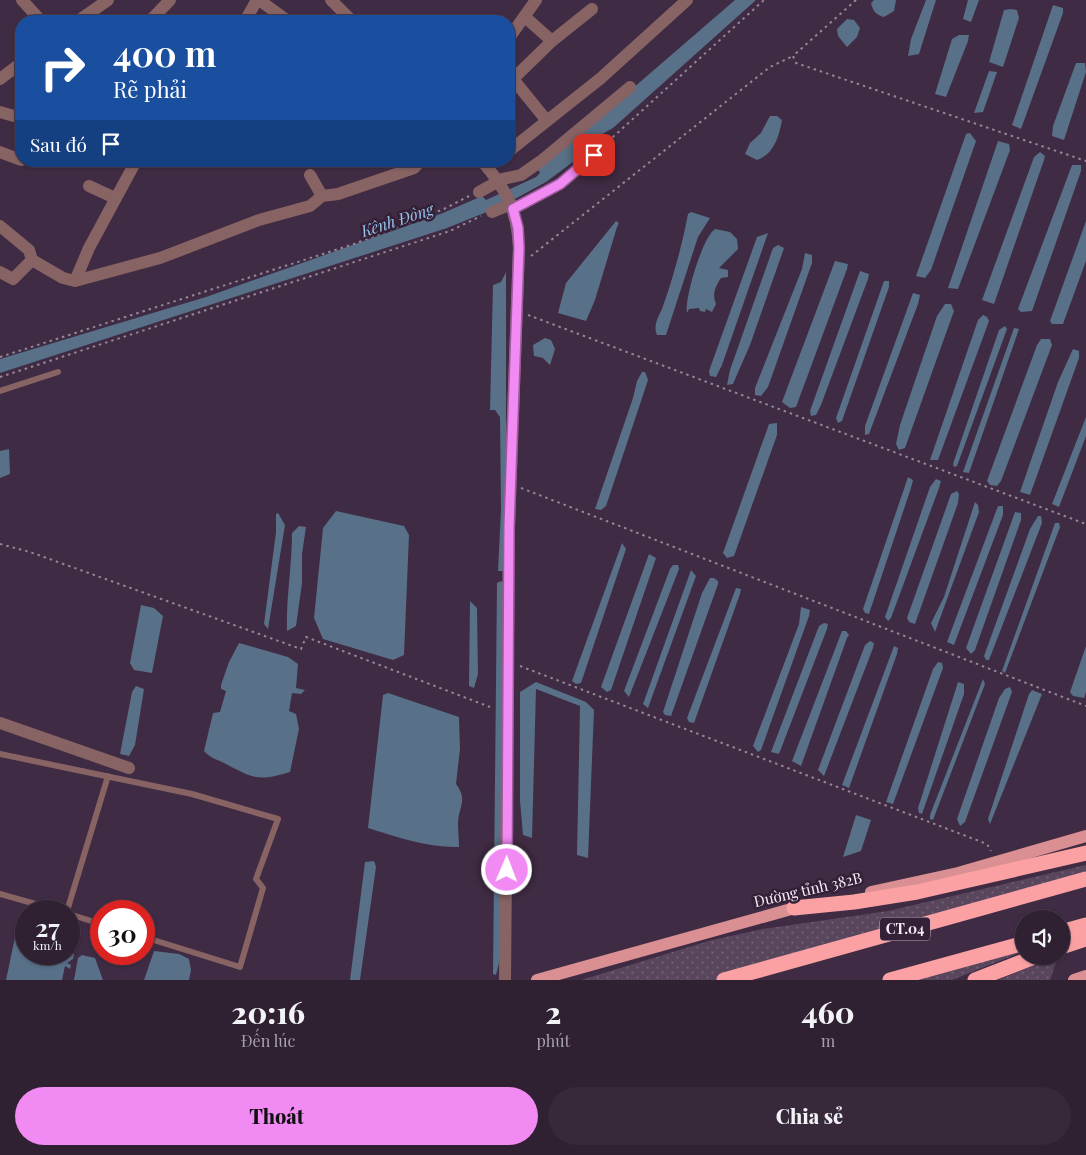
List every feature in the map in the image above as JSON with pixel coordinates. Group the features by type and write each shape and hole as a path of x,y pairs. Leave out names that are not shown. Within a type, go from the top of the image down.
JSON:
{"highway":[{"path":"794,908 854,902 917,892 1086,853"},
{"name":"CT.04","path":"724,980 1086,879"},
{"path":"1070,929 1086,925"},
{"path":"1070,944 1086,939"},
{"path":"890,980 1015,945"},
{"path":"975,980 1015,965"}],"main road":[{"name":"Đường tỉnh 382B","path":"537,980 794,908 958,873 994,861 1086,836"},
{"path":"1074,980 1086,976"}],"street":[{"path":"22,0 36,15"},
{"path":"87,15 108,0"},
{"path":"156,15 170,0"},
{"path":"248,15 258,0 279,15"},
{"path":"332,0 346,15"},
{"path":"515,30 536,0"},
{"path":"515,146 601,78 687,0"},
{"path":"515,77 552,40 592,9"},
{"path":"525,17 552,40"},
{"path":"0,79 15,68"},
{"path":"515,81 547,121"},
{"path":"478,192 499,181 521,175 541,162 630,87"},
{"path":"0,112 15,116"},
{"path":"0,152 15,158"},
{"path":"492,212 512,206 560,184 594,155"},
{"path":"75,281 115,198 133,167"},
{"path":"0,226 28,250 32,260 63,278 75,281 160,258 259,220 310,206 322,196 338,194 415,167"},
{"path":"491,167 512,206 518,228 510,484 505,980"},
{"path":"310,174 322,196"},
{"path":"89,186 115,198"},
{"path":"0,272 13,279 32,260"},
{"path":"0,723 129,768"}],"lane":[{"path":"0,391 58,372"},
{"path":"0,754 192,794 278,819 256,880 263,888 240,967 155,940"},
{"path":"72,900 108,776"},
{"path":"0,894 21,900"}],"path":[{"path":"594,155 764,0"},
{"path":"518,258 537,253 770,67 793,56 856,0"},
{"path":"793,56 796,63 1086,161"},
{"path":"0,358 354,244 444,209 478,192"},
{"path":"0,377 450,231 492,212"},
{"path":"516,311 1086,524"},
{"path":"510,484 1086,706"},
{"path":"0,544 30,552 300,649 306,637 490,707"},
{"path":"508,666 523,667 987,844 994,861"}],"shaded area":[{"path":"1086,865 1086,875 717,980 581,980 712,940 763,929 888,911"},
{"path":"1015,953 952,980 909,980"},
{"path":"1036,965 1055,965 1050,980 998,980"}],"water":[{"path":"735,0 756,0 613,128 597,137 589,150 546,182 504,205 447,228 0,373 0,359 206,297 443,213 482,196 486,200 536,177 540,173 538,170"},
{"path":"874,0 896,0 894,11 884,17 879,15 875,12 871,3"},
{"path":"926,0 936,0 919,54 908,56 911,39"},
{"path":"968,0 979,0 971,22 963,19"},
{"path":"1053,5 1063,8 1063,13 1021,129 1012,125"},
{"path":"1004,10 1017,10 1019,18 1003,67 989,62"},
{"path":"847,19 854,20 860,28 857,37 847,47 838,36 837,29"},
{"path":"959,35 969,35 968,41 946,97 935,94 952,39"},
{"path":"1076,63 1085,63 1086,72 1064,140 1052,136 1053,126"},
{"path":"989,71 997,72 983,112 974,113"},
{"path":"770,116 777,116 782,120 779,133 775,144 768,154 757,160 745,154 750,143 761,133"},
{"path":"970,133 976,141 931,270 925,278 916,276 966,134"},
{"path":"998,141 1009,144 1010,150 958,289 948,288"},
{"path":"1040,152 1045,156 1044,160 994,304 982,300 1034,157"},
{"path":"1072,165 1081,165 1081,171 1032,311 1021,312 1018,309"},
{"path":"691,212 710,218 698,237 666,335 657,335 656,322 673,274 688,214"},
{"path":"616,221 619,223 595,300 586,321 558,313 566,283"},
{"path":"1086,221 1086,261 1063,324 1052,324 1050,321"},
{"path":"715,229 730,232 737,239 738,249 719,268 728,270 728,277 721,278 717,284 714,294 716,304 712,312 706,309 705,312 700,311 699,308 689,309 687,313 688,295 695,268 705,243"},
{"path":"768,233 722,365 716,377 710,376 709,371 757,237"},
{"path":"778,245 784,248 750,345 733,384 727,385 730,370 773,248"},
{"path":"805,253 812,255 812,263 768,387 761,396 755,395 755,388 802,269"},
{"path":"835,261 848,264 847,269 796,407 790,408 782,402"},
{"path":"860,271 869,274 868,279 821,405 816,415 811,416 810,411"},
{"path":"506,272 506,571 498,571 501,510 500,417 495,410 490,410 493,285 501,282"},
{"path":"884,281 889,281 889,287 842,421 838,423 836,418"},
{"path":"913,293 920,295 918,304 869,434 865,435 865,426"},
{"path":"945,304 951,304 954,311 905,448 899,450 896,444 900,425 937,316"},
{"path":"983,315 989,321 938,460 930,460 978,320"},
{"path":"1005,326 1007,329 957,466 954,467 953,464 999,330"},
{"path":"1014,328 1019,329 969,473 963,472"},
{"path":"545,338 551,340 555,349 550,365 543,358 534,356 533,345"},
{"path":"1041,339 1050,339 1052,345 1001,481 997,486 990,485 987,481 1037,345"},
{"path":"1073,349 1079,351 1079,358 1030,495 1020,492 1058,382"},
{"path":"642,372 645,372 648,380 606,506 601,510 595,509 637,381"},
{"path":"1086,417 1086,436 1059,507 1052,504"},
{"path":"777,423 777,435 734,556 727,558 723,553 769,424"},
{"path":"9,449 10,474 0,478 0,451"},
{"path":"908,477 913,480 911,488 869,614 865,613 863,609"},
{"path":"936,479 941,481 939,488 891,618 888,621 885,617 930,487"},
{"path":"957,491 959,494 958,503 915,624 909,622 907,618 951,494"},
{"path":"975,502 978,505 979,512 935,632 931,623 944,597"},
{"path":"998,506 1003,506 1003,515 954,645 947,642"},
{"path":"336,511 404,526 409,535 404,655 393,660 323,639 314,618 323,528"},
{"path":"1015,512 1021,513 1021,520 975,650 971,654 966,648"},
{"path":"278,513 285,525 268,629 264,624 276,532 276,514"},
{"path":"1038,516 1041,516 1042,523 989,660 986,660 984,656 1030,529"},
{"path":"1055,523 1059,523 1060,527 1005,673 1002,671"},
{"path":"299,526 306,527 302,554 302,583 296,626 287,631 292,533"},
{"path":"622,543 626,549 581,683 576,684 572,681"},
{"path":"649,554 656,558 611,690 607,692 601,687"},
{"path":"673,565 678,565 679,569 629,697 624,691"},
{"path":"691,570 696,576 648,708 643,704"},
{"path":"710,578 718,581 718,584 671,716 665,715 663,712 702,593"},
{"path":"501,581 504,584 500,959 496,975 493,974 497,583"},
{"path":"736,588 741,589 740,594 694,723 689,722 687,718"},
{"path":"470,601 477,608 478,674 474,688 469,686"},
{"path":"141,605 154,608 163,616 152,673 134,670 130,663"},
{"path":"801,607 810,610 809,616 761,750 758,752 753,746 799,624"},
{"path":"824,623 828,624 827,629 779,754 771,752 819,626"},
{"path":"842,631 846,631 849,635 801,766 792,761"},
{"path":"870,641 874,643 873,648 824,776 818,770 865,645"},
{"path":"239,643 288,657 298,664 296,688 305,690 301,694 292,693 289,711 296,714 299,729 290,772 270,777 256,777 213,758 204,751 213,713 220,712 226,691 221,689 221,685 229,662"},
{"path":"894,646 898,648 897,654 849,788 842,785"},
{"path":"1086,646 1086,692 1084,698 1073,696 1070,692"},
{"path":"938,662 942,663 943,668 893,804 886,802 933,669"},
{"path":"983,679 985,684 933,820 930,819 930,815"},
{"path":"536,682 586,702 594,710 588,858 577,855 580,706 536,689 532,838 523,835 520,801 520,692"},
{"path":"958,682 964,684 964,694 922,814 919,813 918,808"},
{"path":"136,686 144,689 135,745 129,756 120,754 132,692"},
{"path":"1010,687 1012,692 965,822 960,826 957,819 999,698 1005,689"},
{"path":"1032,690 1042,694 990,824 988,819 1029,694"},
{"path":"388,693 459,717 460,749 456,784 462,794 462,803 458,822 459,847 424,844 368,828 383,695"},
{"path":"856,815 871,820 861,851 843,857"},
{"path":"374,861 376,867 360,980 350,980 365,862"},
{"path":"15,937 15,965 71,965 70,969 65,966 62,980 6,980"},
{"path":"155,951 179,954 189,959 191,970 189,980 144,980 149,965 155,965"},
{"path":"82,955 90,957 90,965 98,965 103,980 74,980 77,965 80,965 80,956"}],"route":[{"path":"507,870 509,527 519,248 518,228 513,209 550,191 594,155"}],"water label":[{"name":"Kênh Đông","path":"397,220"}]}
